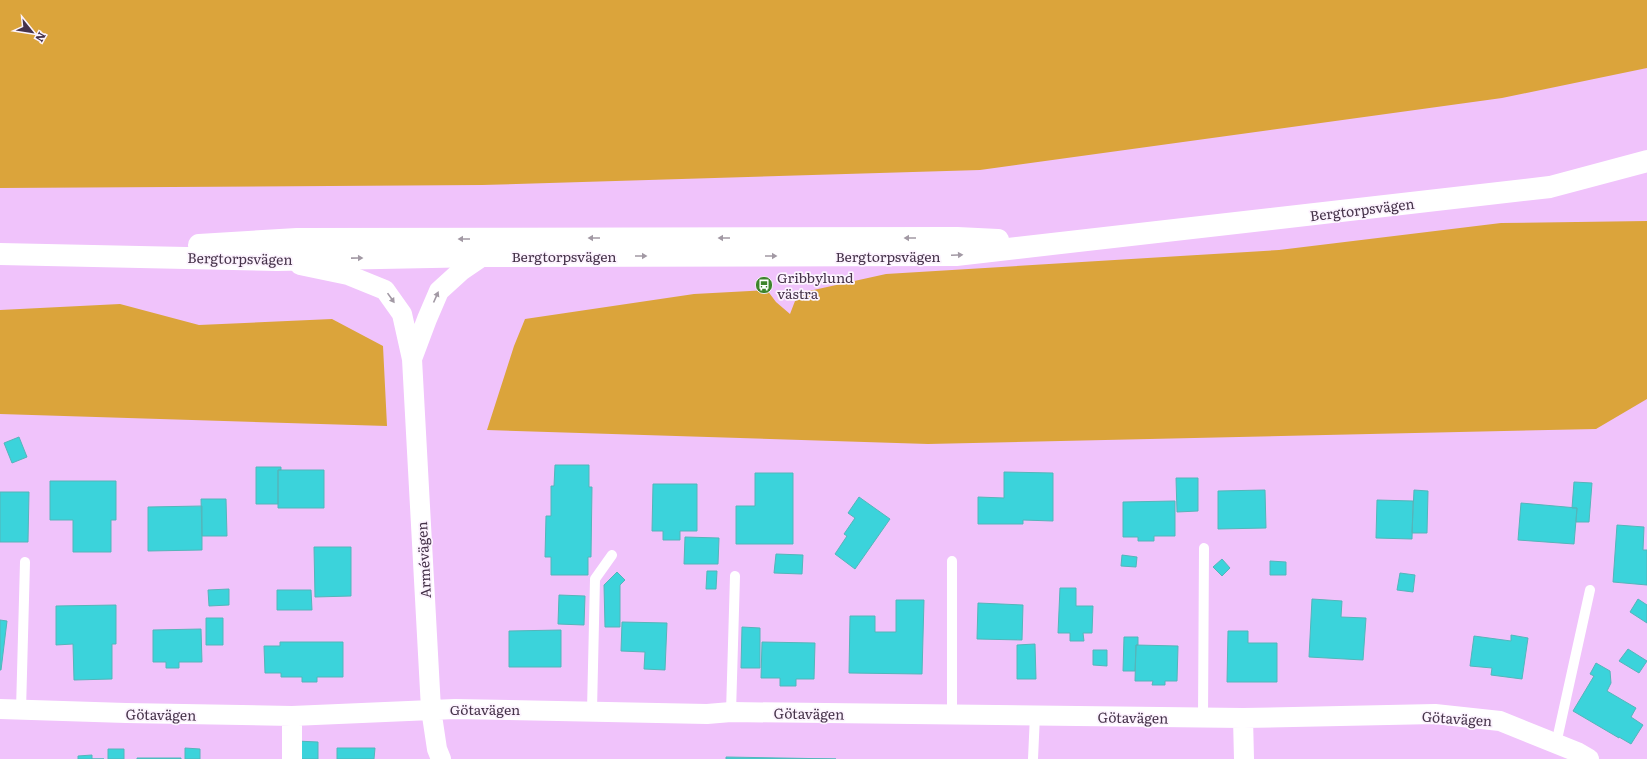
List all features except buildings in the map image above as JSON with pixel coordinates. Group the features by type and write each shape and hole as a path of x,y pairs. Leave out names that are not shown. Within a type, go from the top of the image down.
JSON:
{"main road":[{"name":"Bergtorpsvägen","path":"0,254 277,260 482,256 956,255 1550,187 1647,161"},
{"name":"Bergtorpsvägen","path":"52,254 297,239 957,238 1075,242"}],"street":[{"name":"Armévägen","path":"412,359 439,291 461,271 482,256"},
{"name":"Armévägen","path":"277,260 348,275 385,290 402,314 412,359 431,709 437,749 441,759"},
{"name":"Götavägen","path":"0,709 292,716 431,709 592,710 707,714 731,712 1203,718 1435,714 1500,721 1577,752 1589,759"},
{"path":"292,716 292,759"},
{"path":"1243,718 1244,759"}],"lane":[{"path":"1203,718 1204,548"},
{"path":"592,710 596,579 612,555"},
{"path":"952,561 952,714"},
{"path":"20,710 25,562"},
{"path":"731,712 735,576"},
{"path":"1556,744 1590,590"},
{"path":"1033,759 1035,716"}],"shaded area":[{"path":"0,0 1647,0 1647,68 1502,98 980,170 482,185 0,188"},
{"path":"1647,221 1647,399 1596,429 928,444 487,430 514,346 525,319 694,294 767,290 776,302 790,314 795,301 809,291 886,274 1279,250 1501,223"},
{"path":"120,304 199,325 332,319 383,346 387,426 0,414 0,310"}],"place":[{"name":"Gribbylund västra","path":"764,285"}]}
